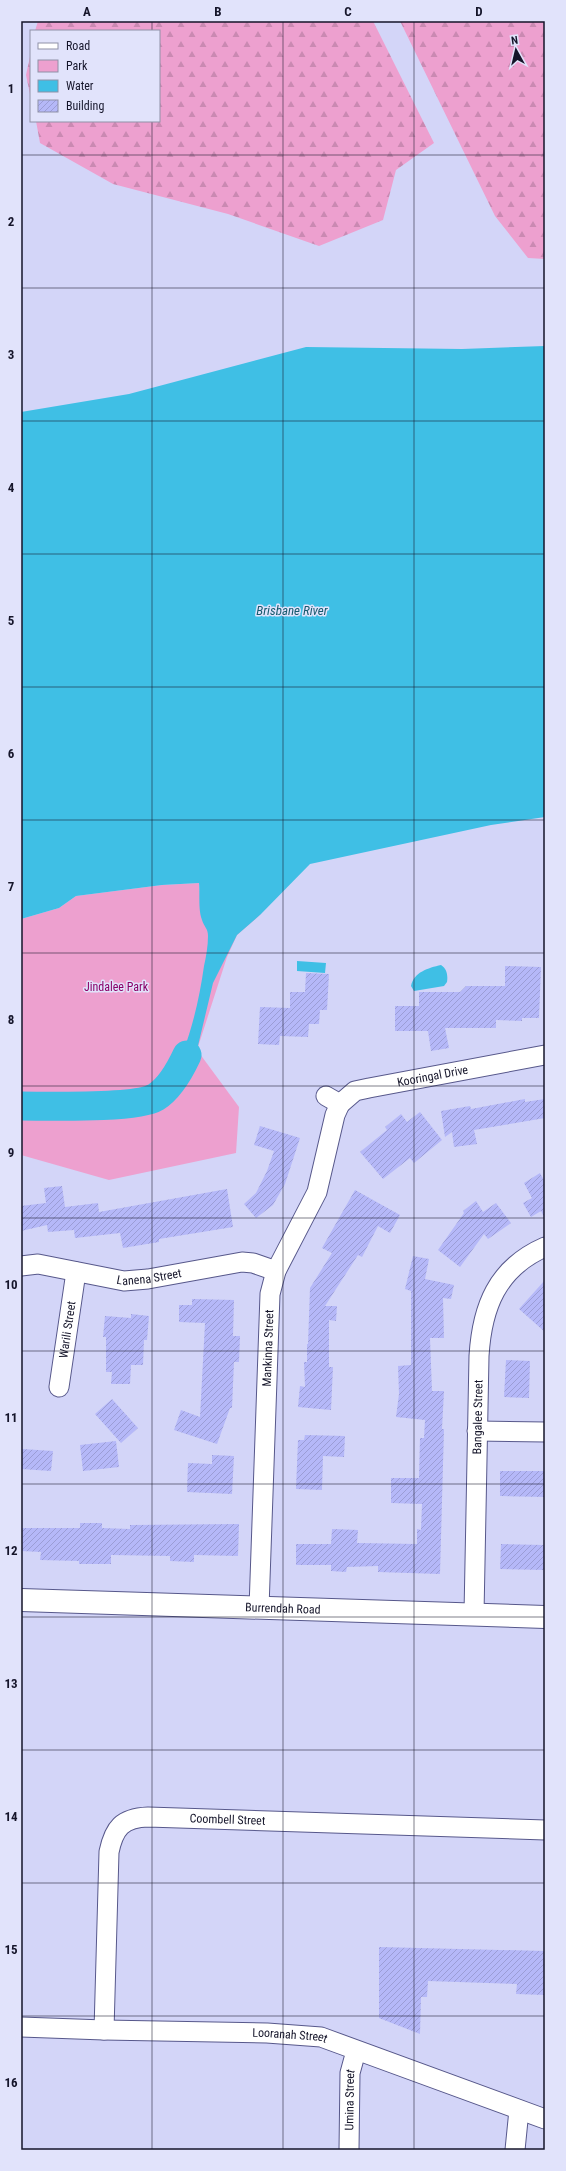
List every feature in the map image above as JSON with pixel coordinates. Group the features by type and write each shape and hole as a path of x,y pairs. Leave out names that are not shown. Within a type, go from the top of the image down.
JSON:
{"street":[{"name":"Kooringal Drive","path":"333,1100 369,1088 545,1055"},
{"name":"Mankinna Street","path":"259,1608 269,1305 272,1284 276,1271 317,1192 335,1115 333,1100"},
{"name":"Bangalee Street","path":"474,1614 480,1343 486,1309 496,1290 511,1270 528,1256 545,1247"},
{"name":"Lanena Street","path":"21,1266 38,1264 124,1282 242,1262 253,1263 276,1271"},
{"name":"Warili Street","path":"59,1387 76,1272"},
{"path":"478,1431 545,1432"},
{"name":"Burrendah Road","path":"21,1600 545,1617"},
{"name":"Coombell Street","path":"104,2030 109,1852 112,1838 119,1827 130,1819 148,1817 545,1830"},
{"name":"Looranah Street","path":"21,2027 267,2033 321,2036 545,2120"},
{"name":"Umina Street","path":"349,2150 350,2073 356,2050"},
{"path":"515,2150 519,2110"}],"green space":[{"path":"38,21 373,21 434,143 396,170 383,220 319,246 228,214 113,184 40,143 36,122 160,122 160,30 35,30"},
{"path":"400,21 545,21 545,259 528,258 495,216"},
{"path":"30,57 30,94 26,75"},
{"name":"Jindalee Park","path":"199,883 202,920 261,914 237,935 227,957 197,1050 239,1107 236,1153 109,1180 21,1155 21,919 59,908 76,896 162,885"}],"water":[{"name":"Brisbane River","path":"545,346 545,817 491,825 310,864 261,914 237,935 213,983 197,1050 185,1069 167,1088 174,1074 191,1029 207,951 208,933 201,916 199,883 162,885 76,896 59,908 21,919 21,412 129,394 306,347 462,349"},
{"path":"297,961 326,963 325,973 297,971"},
{"path":"441,965 445,968 447,975 447,982 444,986 414,991 411,986 418,974 427,969"}],"building":[{"path":"505,966 541,967 539,1018 522,1018 522,1021 496,1020 496,1028 445,1028 449,1048 431,1051 428,1031 395,1031 395,1006 419,1006 419,992 460,992 466,986 505,986"},
{"path":"306,973 329,974 327,1010 320,1010 319,1024 309,1024 308,1037 280,1036 279,1045 258,1044 260,1007 290,1008 290,992 305,992"},
{"path":"525,1099 525,1102 545,1099 545,1118 474,1130 477,1144 454,1147 452,1132 445,1137 441,1111 470,1106 471,1109"},
{"path":"420,1112 442,1140 414,1163 410,1158 383,1179 360,1152 387,1130 385,1127 401,1114 407,1122"},
{"path":"260,1126 300,1138 285,1184 273,1205 256,1218 244,1204 256,1193 267,1171 274,1151 254,1145"},
{"path":"540,1173 545,1182 545,1219 541,1211 531,1217 523,1203 532,1198 524,1183"},
{"path":"62,1186 65,1207 98,1203 99,1212 227,1189 233,1227 159,1239 159,1242 123,1248 120,1233 75,1238 74,1230 48,1232 47,1225 21,1231 21,1206 46,1203 44,1188"},
{"path":"355,1190 400,1215 390,1233 378,1226 362,1257 358,1255 325,1306 337,1306 336,1321 329,1320 329,1367 333,1367 331,1410 298,1407 300,1386 305,1387 304,1362 307,1362 310,1288 332,1253 322,1248"},
{"path":"476,1201 483,1212 496,1203 511,1223 488,1239 484,1234 460,1267 438,1250 464,1213 463,1211"},
{"path":"413,1256 429,1259 425,1279 454,1285 451,1299 443,1298 444,1338 430,1338 432,1391 444,1391 440,1574 378,1572 378,1566 347,1567 346,1572 331,1571 331,1565 296,1565 296,1544 331,1544 332,1529 358,1530 357,1543 417,1544 417,1529 421,1530 422,1504 391,1503 391,1478 419,1478 420,1438 424,1438 425,1420 396,1417 399,1394 398,1366 411,1365 411,1291 405,1289"},
{"path":"545,1280 545,1332 519,1309"},
{"path":"192,1299 234,1300 233,1336 240,1336 239,1362 234,1362 232,1408 230,1408 217,1444 174,1430 181,1410 200,1417 205,1323 179,1322 179,1305 192,1305"},
{"path":"131,1314 149,1316 147,1340 144,1340 143,1365 131,1365 130,1384 111,1384 112,1372 106,1372 106,1337 103,1337 105,1316 131,1318"},
{"path":"506,1360 530,1361 529,1398 504,1397"},
{"path":"112,1399 138,1428 121,1443 95,1414"},
{"path":"305,1435 345,1436 344,1457 323,1456 322,1490 296,1489 298,1440 304,1440"},
{"path":"116,1441 119,1467 83,1471 80,1445"},
{"path":"22,1449 53,1451 51,1471 21,1469"},
{"path":"212,1455 234,1456 232,1494 187,1492 188,1463 212,1464"},
{"path":"500,1471 544,1471 544,1497 500,1496"},
{"path":"80,1523 102,1523 102,1528 130,1529 130,1525 239,1524 238,1556 194,1555 194,1562 170,1561 170,1556 111,1555 111,1564 79,1564 79,1561 40,1560 41,1552 21,1551 21,1528 80,1528"},
{"path":"501,1544 544,1545 544,1570 500,1569"},
{"path":"379,1947 545,1951 545,1995 516,1994 517,1984 428,1981 427,1997 421,1997 420,2034 379,2018"}],"waterway":[{"path":"21,1106 92,1106 146,1101 156,1097 166,1089 178,1073 187,1055"}]}
